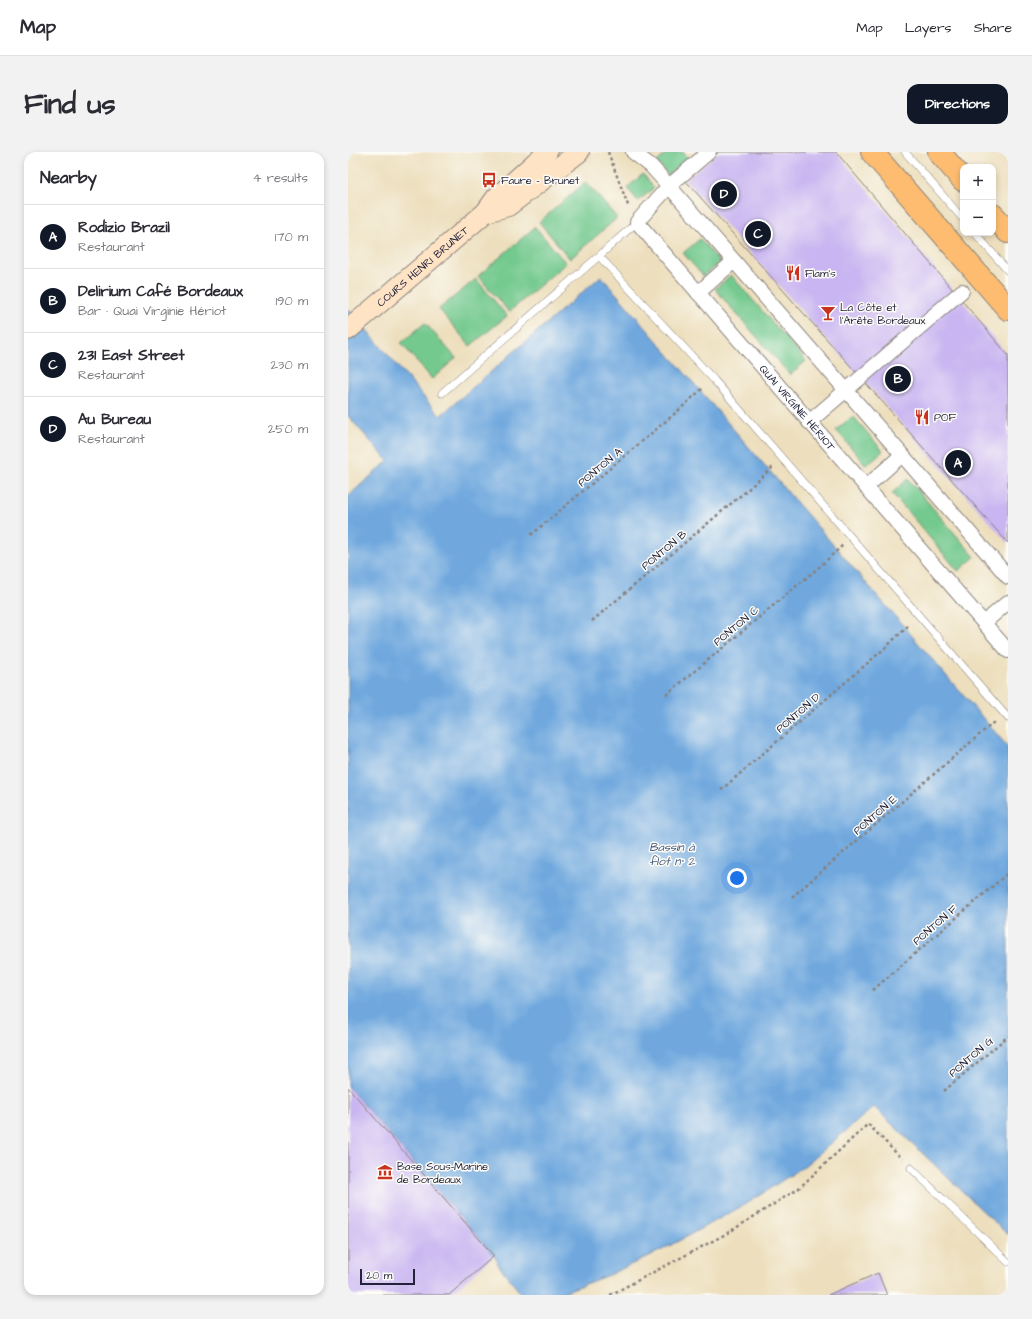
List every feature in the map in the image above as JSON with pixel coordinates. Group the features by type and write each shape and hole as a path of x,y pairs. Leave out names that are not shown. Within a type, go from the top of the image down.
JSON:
{"main road":[{"path":"872,152 1008,309"},
{"path":"939,152 960,176"},
{"path":"996,218 1008,232"}],"street":[{"name":"COURS HENRI BRUNET","path":"354,326 486,212 496,198 547,152"},
{"name":"COURS HENRI BRUNET","path":"486,212 508,206 579,152"},
{"path":"633,152 651,166 669,186 1008,576"},
{"path":"637,222 669,186 709,152"},
{"name":"QUAI VIRGINIE HÉRIOT","path":"637,222 1008,651"},
{"path":"698,293 734,261"},
{"path":"809,422 962,291"},
{"path":"866,487 902,455"},
{"path":"984,623 1008,602"}],"lane":[{"path":"905,152 960,216"},
{"path":"442,393 637,222"},
{"path":"978,236 1008,271"},
{"path":"599,256 714,380 1008,718"},
{"path":"910,1168 1008,1262"}],"path":[{"path":"608,152 630,211 637,222"},
{"name":"PONTON A","path":"531,535 703,388"},
{"name":"PONTON B","path":"592,621 773,467"},
{"name":"PONTON C","path":"666,695 817,569 841,546"},
{"name":"PONTON D","path":"721,790 909,626"},
{"name":"PONTON E","path":"792,897 994,723"},
{"name":"PONTON F","path":"872,990 1008,872"},
{"name":"PONTON G","path":"944,1091 1008,1036"},
{"path":"610,1295 726,1234 798,1189 868,1124 910,1168"}],"green space":[{"path":"668,152 683,152 688,158 668,175 657,162"},
{"path":"643,174 654,188 638,201 627,188"},
{"path":"586,182 617,218 570,259 539,222"},
{"path":"535,227 566,263 509,312 478,276"},
{"path":"700,239 720,262 703,276 683,253"},
{"path":"731,275 806,361 790,375 715,289"},
{"path":"476,279 507,316 470,346 439,309"},
{"path":"425,323 456,358 432,379 401,343"},
{"path":"853,416 883,451 866,465 836,430"},
{"path":"908,479 975,557 958,571 892,493"}],"water":[{"name":"Bassin à flot n° 2","path":"601,276 1008,747 1008,1235 874,1107 803,1167 746,1204 662,1250 611,1274 556,1295 522,1295 497,1263 498,1262 494,1256 348,1087 348,496 388,461 348,416 348,308 440,416"}],"building":[{"path":"719,152 836,152 1008,355 1008,543 685,180"},
{"name":"Base Sous-Marine de Bordeaux","path":"348,1087 494,1256 449,1295 348,1295"},
{"path":"878,1273 887,1295 828,1295"}],"place":[{"name":"Faure - Brunet","path":"489,180"},
{"name":"Au Bureau","path":"724,194"},
{"name":"231 East Street","path":"758,234"},
{"name":"Flam's","path":"793,273"},
{"name":"La Côte et l'Arête Bordeaux","path":"828,313"},
{"name":"Delirium Café Bordeaux","path":"898,379"},
{"name":"POF","path":"922,417"},
{"name":"Rodizio Brazil","path":"958,463"},
{"name":"Base Sous-Marine de Bordeaux","path":"385,1172"}]}
